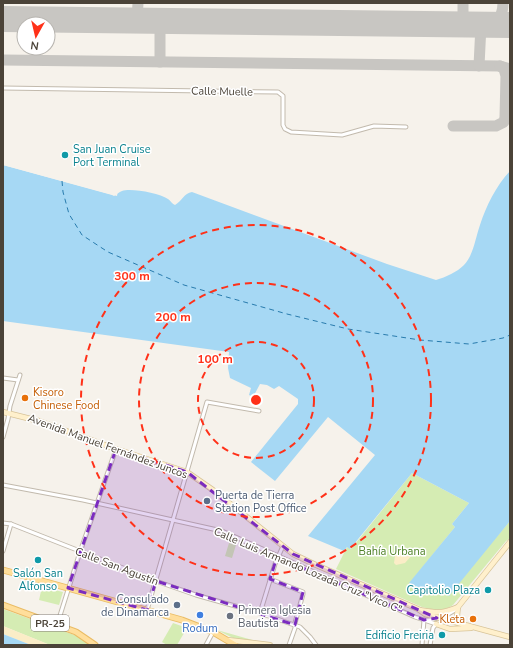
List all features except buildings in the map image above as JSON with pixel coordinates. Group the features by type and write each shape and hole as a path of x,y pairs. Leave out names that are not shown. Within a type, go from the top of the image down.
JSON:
{"main road":[{"name":"Avenida Manuel Fernández Juncos","path":"3,412 39,421 116,449 186,472 212,490 293,554 425,614 476,628"},
{"path":"418,610 438,613 458,607 510,542"},
{"path":"3,570 184,620 213,632 236,645"},
{"name":"PR-25","path":"3,605 76,632 95,645"},
{"path":"458,607 457,616 463,624"},
{"path":"436,624 450,628 476,628 510,637"},
{"path":"226,640 270,645"}],"street":[{"name":"Calle Muelle","path":"3,88 278,92 283,96 283,125 285,129 290,132 342,135 374,126 406,127"},
{"path":"3,437 10,406 20,375"},
{"path":"3,378 18,380"},
{"path":"147,610 207,402 259,410"},
{"path":"57,626 68,588 71,585 80,552 116,449"},
{"name":"Calle Luis Armando Lozada Cruz \"Vico C\"","path":"3,485 97,503 222,531 278,557 436,624"},
{"name":"Calle San Agustín","path":"3,523 11,524 80,552 196,595 260,613 295,625 303,629 316,645"},
{"path":"3,551 11,524"},
{"path":"260,613 270,579 283,546"},
{"path":"270,579 303,592 304,594 290,645"},
{"path":"422,645 424,620 437,618 453,612 458,607"},
{"path":"430,645 433,628 436,624"},
{"path":"206,645 213,632"}],"highlighted area":[{"path":"116,449 187,472 293,554 437,618 424,620 277,557 270,579 303,592 295,625 156,581 147,610 68,588"}],"green space":[{"name":"Bahía Urbana","path":"412,473 469,503 452,524 455,527 409,584 434,594 499,534 510,521 510,538 453,605 442,610 422,607 336,569 347,547 351,549"},
{"path":"229,543 236,545 232,558 225,556"},
{"path":"42,587 63,592 59,605 39,600"},
{"path":"3,609 77,636 91,645 50,645 3,626"},
{"path":"173,623 187,628 177,645 167,645 162,642"},
{"path":"217,630 260,642 235,639"}],"sand":[{"path":"402,551 412,555 405,563 396,565 394,563 395,556 397,552"},
{"path":"3,626 50,645 31,645 3,634"}],"water":[{"path":"3,165 114,196 121,191 126,190 152,193 168,199 175,205 187,194 192,192 387,264 436,280 455,272 467,261 472,251 488,204 500,183 510,171 510,521 449,596 437,591 434,595 409,583 455,527 452,524 469,503 412,473 350,549 347,547 344,551 308,536 375,455 328,417 275,481 251,462 298,404 298,399 279,386 274,389 267,385 260,384 253,397 249,395 251,388 230,378 228,368 229,352 3,321"},
{"path":"3,634 31,645 3,645"}],"pier":[{"path":"3,163 114,194 118,190 117,196 3,165"}],"ferry route":[{"path":"62,181 63,192 69,214 82,235 108,252 184,285 287,314 348,329 420,340 469,344 503,338 510,335"}],"taxiway":[{"path":"137,20 138,3"},
{"path":"463,3 463,25"},
{"path":"494,25 501,15 503,3"},
{"path":"160,21 160,62"},
{"path":"479,66 481,25"},
{"path":"3,60 500,66 510,69"},
{"path":"453,126 496,126 504,122 506,76 504,69 500,66"}],"runway":[{"path":"3,19 510,25"}],"place":[{"name":"San Juan Cruise Port Terminal","path":"65,155"},
{"name":"Kisoro Chinese Food","path":"25,398"},
{"name":"Puerta de Tierra Station Post Office","path":"207,501"},
{"name":"Salón San Alfonso","path":"38,560"},
{"name":"Capitolio Plaza","path":"488,590"},
{"name":"Consulado de Dinamarca","path":"177,605"},
{"name":"Rodum","path":"200,615"},
{"name":"Primera Iglesia Bautista","path":"230,616"},
{"name":"Kleta","path":"473,619"},
{"name":"Edificio Freiria","path":"442,635"}]}
